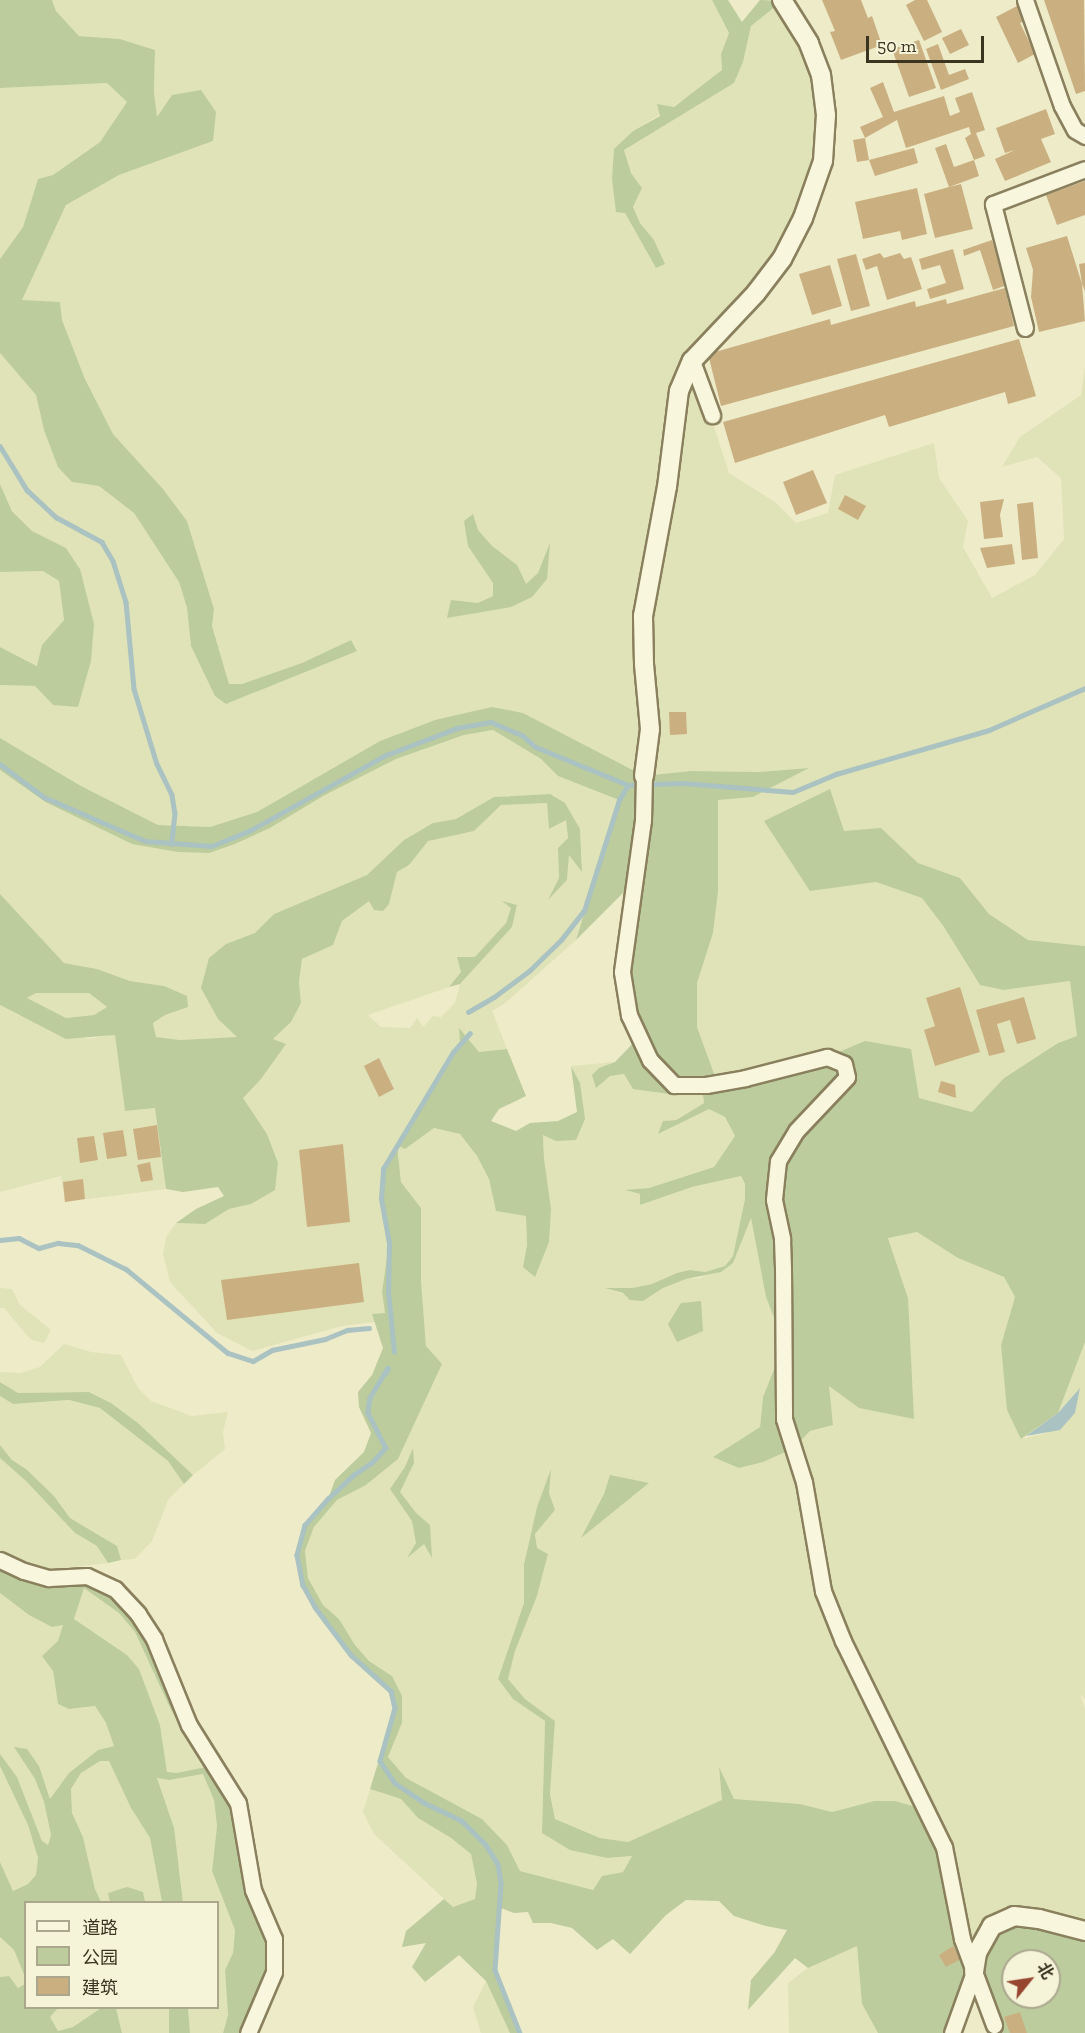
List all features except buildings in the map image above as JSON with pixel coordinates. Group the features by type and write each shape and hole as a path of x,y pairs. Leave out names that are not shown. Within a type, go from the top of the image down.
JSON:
{"street":[{"path":"782,0 810,43 821,75 826,115 824,161 783,259 756,293 693,361 679,390 667,487 643,616 644,664 650,729 622,972 629,1015 650,1060 674,1085 706,1085 786,1069 827,1057 844,1064 847,1077 796,1131 778,1161 774,1200 783,1258 784,1419 804,1482 823,1591 848,1650 944,1847 962,1939 994,2025"},
{"path":"1025,0 1062,106 1075,130 1085,136"},
{"path":"1025,328 993,204 1085,170"},
{"path":"693,361 712,415"},
{"path":"0,1560 24,1571 49,1578 87,1576 115,1589 138,1614 154,1639 189,1725 238,1803 254,1890 274,1939 274,1972 248,2033"},
{"path":"952,2033 974,1972 977,1953 992,1926 1014,1916 1039,1919 1085,1931"}],"green space":[{"path":"0,0 52,0 56,11 79,36 120,39 155,50 154,92 157,117 172,95 201,90 216,112 213,141 119,175 66,205 22,300 60,302 62,320 85,379 113,434 163,489 187,521 214,609 212,626 229,684 242,684 302,663 351,640 357,651 226,704 215,696 191,646 187,608 179,582 134,513 99,486 72,482 58,467 44,430 36,395 0,353 0,259 23,227 38,179 53,175 100,142 127,102 107,83 0,88"},
{"path":"52,0 712,0 729,33 721,54 722,70 695,93 633,131 614,149 625,213 656,268 664,263 654,240 640,223 633,207 642,188 631,173 623,150 734,83 743,62 751,26 782,1 809,43 826,115 803,218 693,362 729,473 775,502 796,523 828,513 835,475 934,443 939,478 968,521 963,547 992,598 1035,575 1064,539 1061,478 1037,457 1002,467 1020,437 1081,395 1085,366 1085,946 1028,940 989,914 960,878 918,863 881,828 810,891 876,882 922,898 944,927 1004,990 1070,981 1077,1036 1058,1043 1004,1078 972,1112 919,1098 827,1057 717,1083 697,1027 697,983 713,933 718,892 718,799 753,797 807,768 758,772 691,771 644,777 523,713 435,720 380,741 257,812 210,827 158,825 81,786 0,738 0,685 35,686 53,705 80,569 66,548 32,531 12,510 0,484 0,353 36,395 44,430 72,482 99,486 134,513 179,582 187,608 191,646 226,704 357,650 351,640 302,663 242,684 229,684 212,626 214,609 187,521 163,489 113,434 85,379 62,320 60,303 22,300 66,205 119,175 213,141 157,118 154,92 155,50 120,39 79,36 56,11"},
{"path":"712,0 728,0 742,22 760,0 782,1 751,26 743,62 734,83 624,150 631,173 642,188 633,207 640,223 654,240 665,264 656,268 625,213 616,212 612,179 614,149 633,131 660,116 657,104 674,107 722,70 721,54 729,33"},
{"path":"107,83 127,102 100,142 53,175 38,179 23,227 0,259 0,88"},
{"path":"0,484 12,511 32,531 66,548 80,569 94,624 91,661 78,707 53,705 35,686 0,685 0,647 37,666 42,645 64,620 59,581 43,571 0,572"},
{"path":"473,514 478,530 492,546 517,565 526,584 538,573 550,543 547,579 532,597 511,607 447,618 451,600 478,603 493,596 493,583 468,546 464,521"},
{"path":"43,571 59,581 64,620 42,645 38,666 0,647 0,572"},
{"path":"492,707 523,713 644,776 691,771 758,772 809,768 753,797 718,800 718,892 713,933 697,983 697,1027 717,1082 827,1057 865,1041 911,1049 919,1098 972,1112 1004,1078 1058,1043 1077,1036 1070,981 1004,990 980,985 944,927 922,898 876,882 810,891 764,821 830,789 844,831 881,828 918,863 960,878 989,914 1028,940 1085,946 1085,1342 1058,1413 1021,1439 1007,1410 1001,1345 1015,1297 1004,1277 958,1258 917,1232 888,1238 908,1298 914,1419 859,1408 829,1386 833,1425 810,1431 794,1448 763,1462 739,1468 713,1457 760,1427 763,1397 784,1344 766,1297 751,1218 733,1263 721,1272 686,1279 663,1288 643,1301 630,1300 623,1293 605,1288 632,1288 652,1284 677,1273 690,1270 705,1272 725,1266 733,1256 745,1199 745,1184 741,1176 692,1187 640,1205 640,1194 625,1190 649,1188 714,1167 735,1136 725,1117 709,1109 658,1134 663,1121 676,1120 704,1103 703,1095 676,1095 633,1089 624,1074 610,1076 596,1088 592,1075 599,1068 615,1062 639,1037 622,972 634,882 576,940 619,800 558,776 541,759 493,730 464,735 396,759 325,795 270,828 235,844 209,853 178,852 132,844 45,802 0,770 0,738 81,786 158,825 210,827 257,812 380,741 435,720"},
{"path":"493,730 541,759 558,776 619,800 576,940 504,1004 492,1011 507,1049 479,1052 459,1029 460,1044 397,1144 405,1148 434,1128 460,1134 477,1156 489,1179 496,1210 526,1216 527,1245 523,1267 544,1159 543,1135 576,1140 580,1083 571,1066 615,1062 599,1068 610,1076 624,1074 657,1093 703,1095 704,1103 675,1120 663,1121 659,1134 709,1108 725,1117 735,1136 714,1167 649,1188 627,1191 640,1194 640,1205 692,1187 741,1176 745,1184 745,1199 733,1256 725,1266 705,1272 690,1270 652,1284 608,1289 643,1301 663,1288 686,1279 700,1278 733,1263 751,1217 766,1297 784,1344 763,1397 760,1427 713,1457 739,1467 794,1448 810,1431 833,1425 828,1385 859,1408 908,1298 888,1237 917,1232 958,1258 1004,1277 1015,1297 1001,1345 1021,1439 1047,1433 1075,1413 1080,1389 1058,1413 1085,1342 1085,1699 1080,1694 1085,1709 1085,1921 1039,1919 977,1953 874,1801 832,1812 800,1804 733,1799 719,1770 723,1800 628,1842 600,1838 555,1819 550,1794 555,1721 525,1699 508,1679 515,1651 537,1596 548,1554 537,1548 535,1534 555,1510 549,1493 550,1472 537,1507 524,1563 524,1603 498,1679 513,1699 545,1721 542,1833 607,1858 632,1856 623,1872 602,1876 593,1890 520,1871 507,1845 482,1819 405,1778 388,1757 402,1723 392,1676 369,1661 355,1645 339,1619 323,1605 308,1578 305,1551 314,1527 337,1500 366,1485 398,1459 442,1364 426,1346 421,1281 421,1208 401,1182 397,1145 383,1169 381,1199 389,1243 382,1292 386,1314 373,1314 375,1322 342,1326 252,1351 217,1333 170,1282 163,1254 166,1237 176,1223 205,1224 229,1209 251,1204 267,1134 242,1098 261,1079 285,1044 273,1039 291,1022 301,1003 299,982 302,959 333,945 342,921 369,900 389,904 397,872 409,865 428,840 474,831 501,805 547,803 549,828 566,819 568,838 558,848 559,878 550,898 567,880 569,854 582,871 580,829 550,794 494,797 456,819 433,823 404,840 367,875 274,914 255,934 226,944 218,1019 238,1037 180,1040 156,1037 153,1023 165,1015 187,1007 164,986 130,981 97,969 64,963 0,894 0,770 44,802 132,844 235,844 270,828 325,795 396,759 464,735","holes":["505,903 517,905 512,927 460,984 455,1003 441,1017 433,1016 423,1027 417,1018 410,1028 381,1027 368,1015 449,987 506,923 512,908","610,1476 648,1484 582,1537 604,1494"]},
{"path":"550,794 565,803 580,829 582,872 569,855 567,880 548,900 559,878 558,848 568,838 566,820 549,829 547,803 501,805 474,831 428,841 409,865 397,872 389,904 383,911 374,910 369,901 342,921 333,945 302,959 299,982 301,1003 291,1022 273,1039 286,1044 261,1079 243,1098 267,1134 278,1163 275,1190 251,1204 229,1209 205,1224 176,1223 196,1209 224,1196 218,1187 183,1192 166,1189 155,1108 125,1111 115,1035 66,1039 0,1005 0,894 64,963 97,969 130,981 164,986 187,996 188,1007 165,1015 153,1023 156,1037 180,1040 237,1037 218,1019 201,988 209,958 226,944 255,933 274,914 367,875 404,840 433,823 456,819 494,797","holes":["36,993 89,993 107,1007 94,1015 66,1018 27,998"]},
{"path":"502,901 517,905 512,927 460,984 449,987 461,972 457,957 475,957 506,923 511,908"},
{"path":"36,993 89,993 107,1007 94,1015 66,1018 26,998"},
{"path":"0,1005 18,1015 88,1039 115,1034 125,1111 155,1108 166,1189 65,1202 61,1176 0,1192"},
{"path":"459,1028 479,1052 507,1049 526,1096 499,1109 491,1121 516,1131 530,1123 558,1121 577,1112 571,1066 580,1083 585,1119 576,1140 556,1141 543,1135 551,1209 549,1242 535,1277 523,1267 527,1245 526,1216 496,1211 489,1179 477,1156 460,1134 434,1128 405,1149 397,1145 401,1182 421,1208 421,1281 426,1346 442,1364 398,1459 366,1485 337,1500 314,1527 305,1551 308,1578 323,1605 339,1619 355,1645 369,1661 392,1676 402,1696 402,1723 388,1757 406,1778 482,1819 507,1845 520,1871 593,1890 602,1876 623,1872 632,1856 607,1858 570,1850 542,1833 545,1721 513,1699 498,1679 524,1603 524,1564 537,1507 551,1469 549,1493 555,1510 535,1534 537,1548 548,1554 537,1596 515,1651 508,1679 525,1699 555,1721 550,1794 555,1819 600,1838 628,1842 722,1800 719,1767 734,1799 800,1804 832,1812 874,1801 895,1801 926,1810 973,1971 992,1926 1039,1919 1085,1921 1085,2033 997,2033 974,1973 952,2033 878,2033 862,2004 857,1946 808,1968 795,1958 748,2010 751,1980 774,1953 787,1930 734,1916 719,1901 686,1900 666,1915 630,1954 613,1939 597,1950 572,1928 551,1923 533,1923 528,1912 514,1913 498,1907 495,1970 520,2033 510,2033 486,1981 459,1955 425,1982 412,1967 426,1943 402,1947 406,1931 444,1899 453,1907 475,1899 477,1884 471,1854 451,1838 418,1818 401,1799 370,1789 395,1708 391,1691 351,1655 315,1607 303,1585 297,1555 305,1525 328,1499 335,1480 364,1452 371,1433 359,1407 358,1392 372,1375 383,1348 372,1314 385,1313 382,1292 389,1243 381,1199 383,1169 397,1144 460,1044"},
{"path":"0,1288 12,1289 20,1305 51,1330 44,1343 30,1339 4,1308 0,1308"},
{"path":"701,1301 703,1331 677,1342 668,1324 681,1303"},
{"path":"64,1344 91,1352 121,1355 138,1388 151,1401 192,1416 228,1412 223,1432 225,1449 193,1475 138,1423 111,1403 89,1392 18,1393 0,1382 0,1372 20,1373 40,1367"},
{"path":"0,1382 18,1393 89,1392 111,1403 138,1423 193,1475 184,1484 168,1461 100,1408 69,1400 13,1404 0,1396"},
{"path":"0,1396 13,1404 69,1400 100,1408 168,1461 184,1484 168,1500 152,1541 135,1559 121,1560 117,1546 70,1518 54,1496 26,1469 12,1460 0,1445"},
{"path":"0,1445 12,1460 26,1469 54,1496 70,1518 117,1546 121,1560 108,1563 97,1546 75,1533 26,1481 0,1458"},
{"path":"413,1448 414,1463 400,1492 416,1513 430,1525 432,1558 424,1544 407,1558 416,1543 412,1521 390,1489 405,1467"},
{"path":"0,1458 26,1481 75,1533 97,1546 108,1563 56,1569 49,1578 0,1560"},
{"path":"610,1475 649,1483 581,1538 604,1494"},
{"path":"0,1560 24,1571 87,1576 138,1614 189,1725 238,1803 246,1854 274,1939 274,1972 248,2033 223,2033 228,2015 225,1970 233,1953 235,1930 212,1871 217,1826 214,1800 203,1774 169,1780 157,1778 174,1828 183,1901 162,1901 150,1838 131,1808 109,1761 100,1761 81,1773 71,1789 72,1813 83,1837 95,1889 101,1901 24,1901 24,1975 14,1950 0,1937 0,1862 13,1891 28,1884 36,1875 38,1858 28,1825 0,1766 0,1754 17,1777 42,1841 48,1845 51,1835 44,1802 35,1779 14,1747 27,1749 39,1766 50,1799 69,1773 98,1750 114,1746 106,1723 95,1706 69,1709 58,1704 53,1671 42,1656 58,1641 63,1625 52,1627 29,1615 0,1593","holes":["84,1588 119,1613 135,1632 171,1710 206,1767 177,1773 167,1772 160,1725 139,1669 127,1655 74,1619"]},
{"path":"84,1587 119,1613 135,1632 171,1710 206,1767 167,1773 160,1725 139,1669 127,1655 74,1619"},
{"path":"0,1593 29,1615 52,1627 63,1625 53,1671 58,1704 69,1709 95,1706 106,1723 114,1746 98,1750 69,1773 50,1800 47,1788 15,1747 35,1779 44,1802 51,1835 48,1845 42,1841 17,1777 0,1754"},
{"path":"109,1760 131,1808 150,1838 162,1901 101,1901 95,1889 83,1837 72,1813 71,1789 81,1773 100,1761"},
{"path":"0,1766 28,1825 38,1858 36,1875 28,1884 13,1891 0,1862"},
{"path":"203,1774 214,1800 217,1826 212,1871 235,1930 233,1953 225,1970 228,2015 223,2033 190,2033 188,2009 219,2009 219,1901 183,1901 180,1872 157,1777 169,1780"},
{"path":"370,1789 401,1799 418,1818 451,1838 471,1854 477,1884 476,1899 453,1907 374,1834 363,1812"},
{"path":"127,1887 143,1892 145,1901 110,1901 108,1893"},
{"path":"0,1937 14,1950 24,1975 24,1985 18,1988 9,1976 0,1977"},
{"path":"857,1945 862,2004 878,2033 789,2033 788,1983 808,1968"},
{"path":"9,1976 18,1988 24,1985 24,2009 57,2009 50,2017 58,2031 73,2027 100,2009 116,2009 122,2033 0,2033 0,1977"},
{"path":"486,1981 510,2033 481,2033 473,2007"},
{"path":"57,2009 100,2009 73,2027 58,2031 49,2017"},
{"path":"116,2009 169,2009 169,2033 122,2033"},
{"path":"169,2009 188,2009 190,2033 169,2033"}],"water":[{"path":"1080,1388 1075,1413 1060,1430 1026,1436 1058,1413"}],"waterway":[{"path":"0,446 27,490 56,517 102,542 113,561 126,602 134,689 157,764 172,795 175,813 172,844"},
{"path":"0,764 44,797 145,841 212,846 251,830 386,755 457,728 491,722 522,735 536,747 628,785 682,783 793,792 836,774 989,730 1085,688"},
{"path":"468,1012 494,997 529,971 561,940 584,911 619,800 628,785"},
{"path":"394,1352 388,1292 389,1243 381,1199 383,1169 453,1052 470,1033"},
{"path":"0,1240 19,1238 39,1248 58,1243 78,1245 126,1269 228,1353 253,1361 272,1350 325,1339 347,1330 369,1328"},
{"path":"386,1373 388,1368 370,1398 368,1413 386,1448 372,1463 354,1475 328,1499 305,1525 297,1555 303,1585 315,1607 351,1655 391,1691 395,1708 380,1761 395,1783 425,1803 462,1821 486,1845 498,1864 501,1884 495,1970 520,2033"}]}
